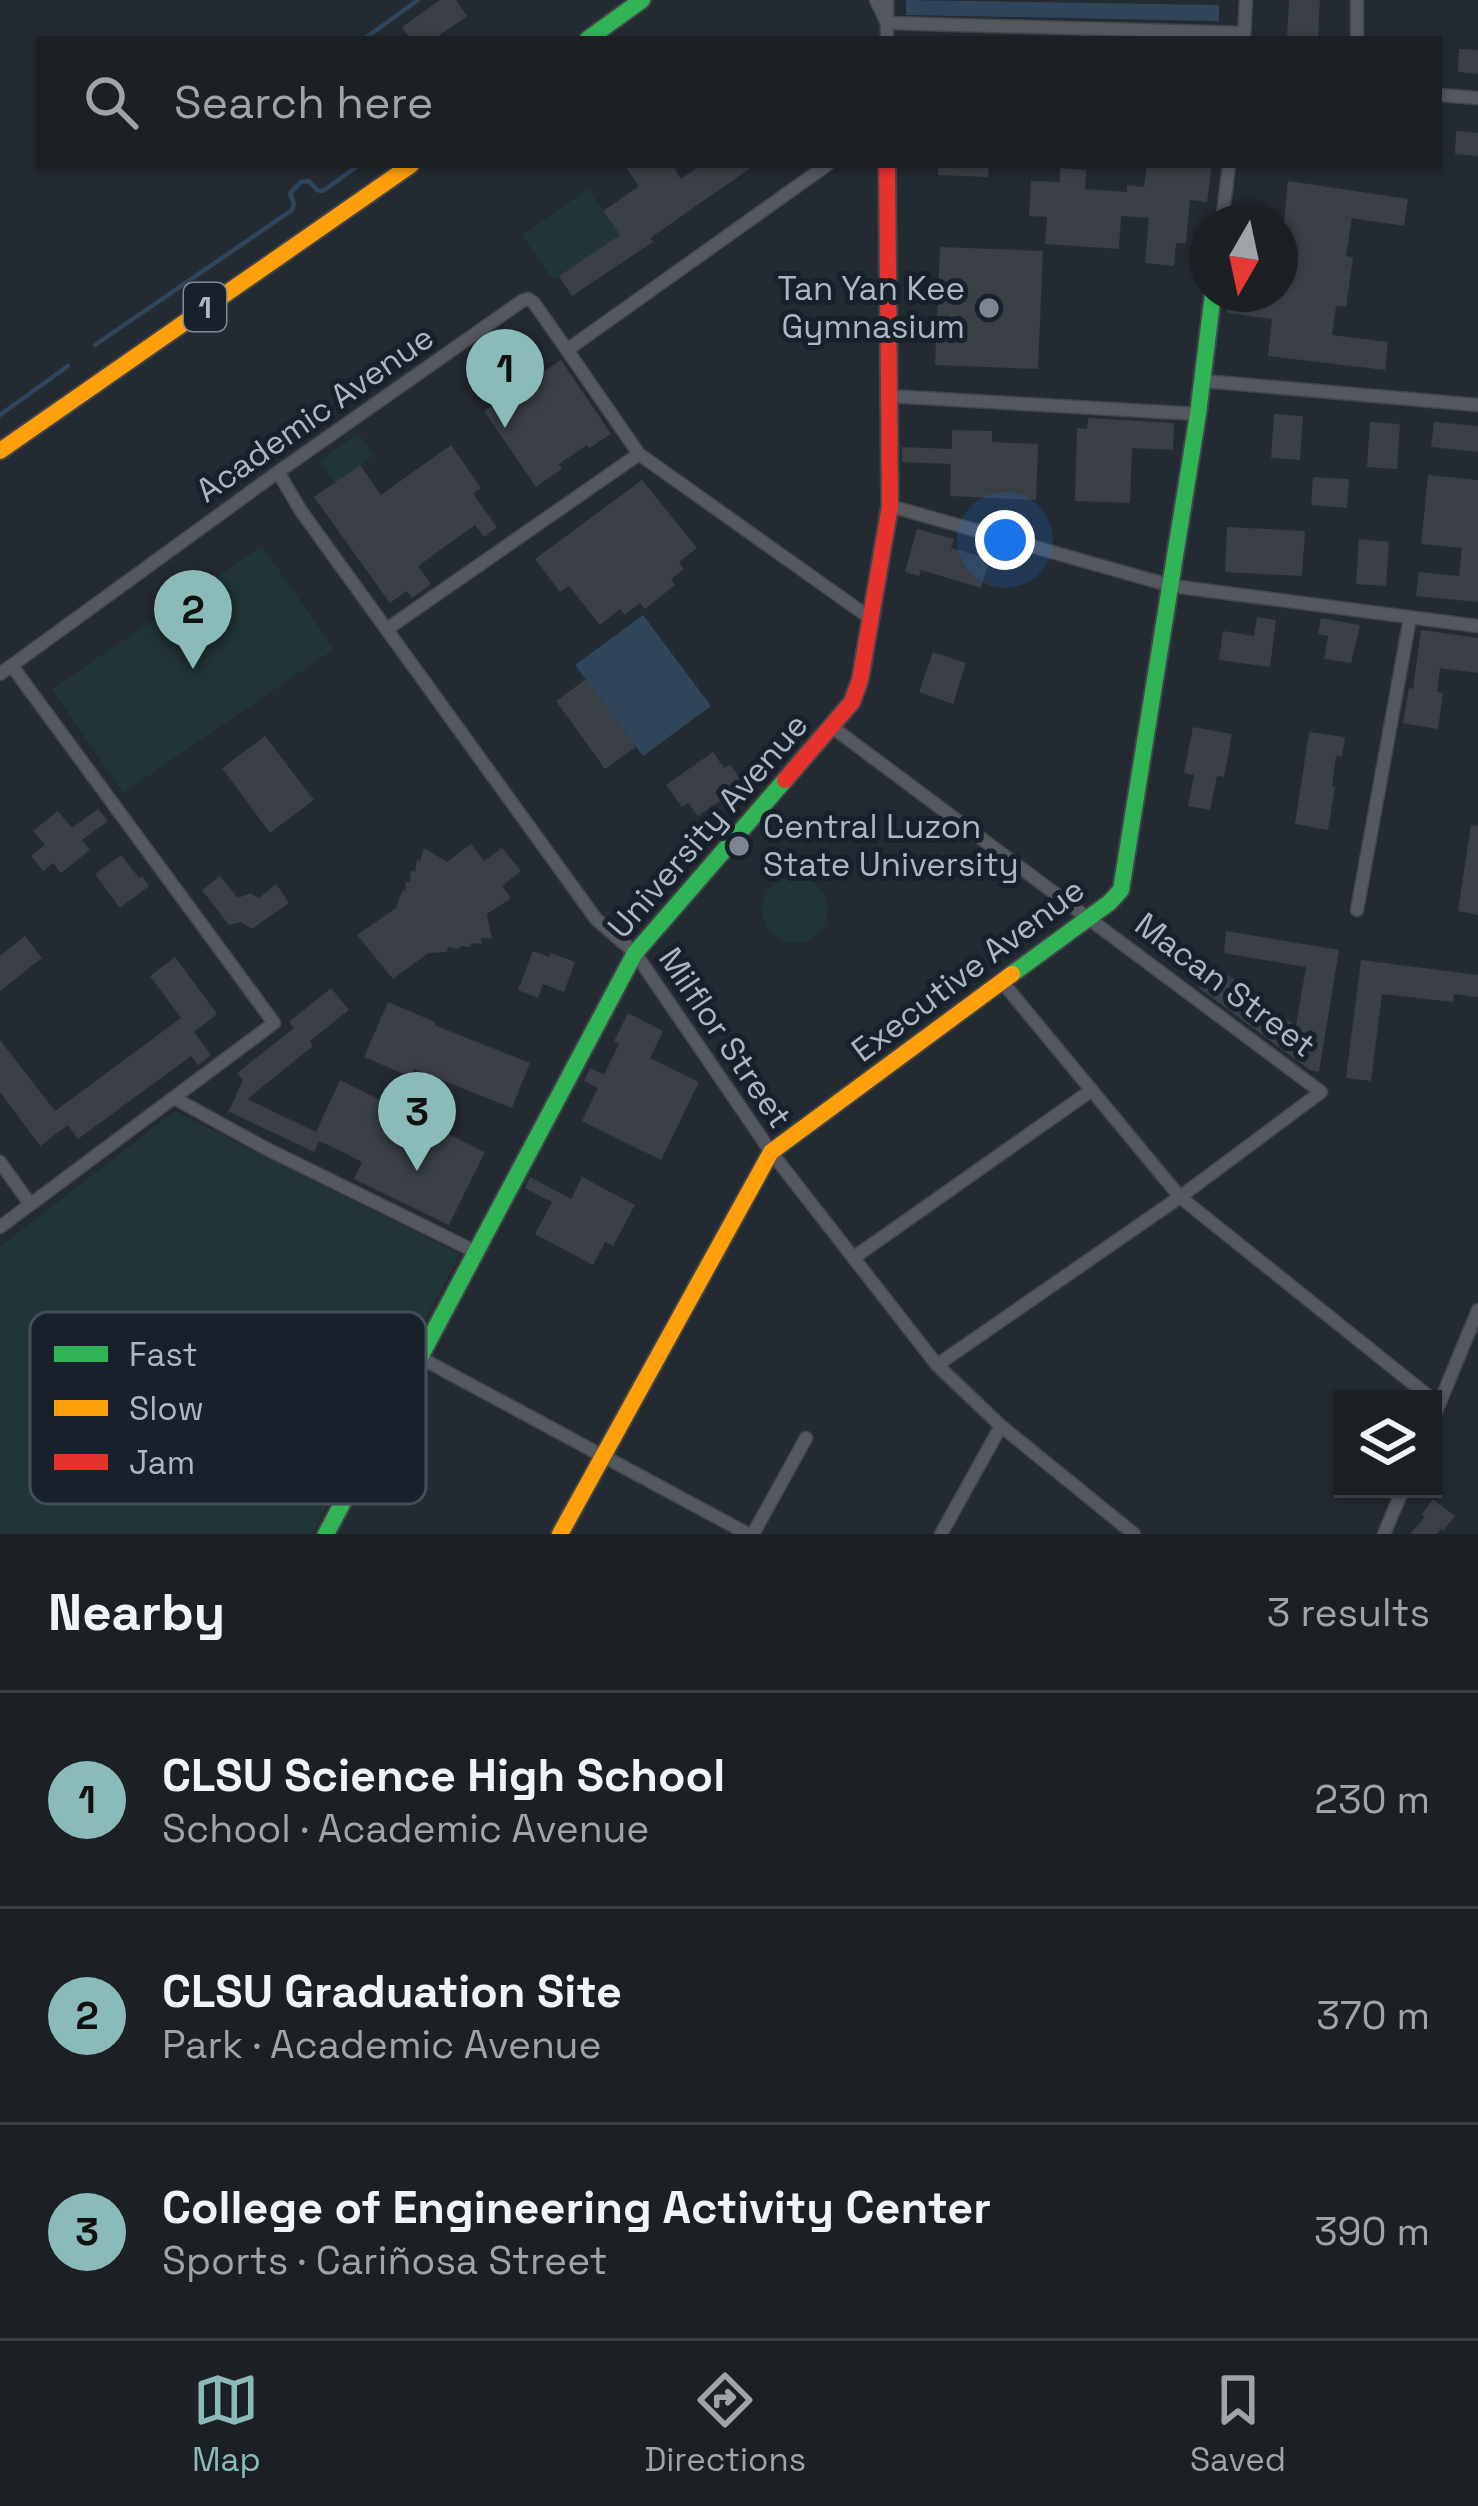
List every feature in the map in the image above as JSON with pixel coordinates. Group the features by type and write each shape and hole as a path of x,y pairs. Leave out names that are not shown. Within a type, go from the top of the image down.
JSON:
{"main road":[{"path":"592,36 643,0"},
{"name":"1","path":"0,451 408,168"},
{"name":"University Avenue","path":"426,1344 634,952 832,727 856,693 890,506 887,168"},
{"name":"Executive Avenue","path":"560,1534 771,1152 1090,918 1124,884 1211,312"},
{"name":"University Avenue","path":"326,1534 342,1504"}],"street":[{"path":"876,0 887,23"},
{"path":"886,0 887,36"},
{"path":"887,23 1244,36 1246,0"},
{"path":"1357,0 1357,36"},
{"path":"1442,95 1478,98"},
{"path":"823,168 567,350 639,454 870,618"},
{"path":"1224,204 1229,168"},
{"name":"Academic Avenue","path":"6,670 525,299 534,303 567,350"},
{"path":"1203,381 1478,404"},
{"path":"888,396 1198,414"},
{"path":"387,629 639,454"},
{"name":"Milflor Street","path":"278,472 301,511 596,919 634,952 771,1152 937,1364 1001,1426 1134,1534"},
{"path":"890,506 1172,586 1478,626"},
{"path":"1357,910 1410,618"},
{"path":"0,1227 274,1023 6,670"},
{"name":"Macan Street","path":"832,727 1321,1092 1180,1197 937,1364"},
{"path":"1003,983 1180,1197 1421,1390"},
{"path":"853,1258 1092,1090"},
{"path":"174,1098 474,1251"},
{"path":"0,1162 30,1204"},
{"path":"1440,1390 1478,1310"},
{"path":"426,1361 751,1534 806,1438"},
{"path":"941,1534 1001,1426"},
{"path":"1384,1534 1399,1498"}],"shaded area":[{"path":"588,189 620,235 553,280 522,235"},
{"path":"358,433 374,455 335,483 319,461"},
{"path":"262,546 334,649 123,793 52,689"},
{"path":"795,877 818,887 828,910 818,933 795,943 772,933 762,910 772,887"},
{"path":"175,1111 460,1254 426,1318 426,1312 30,1312 30,1504 328,1504 312,1534 0,1534 0,1247"}],"water":[{"path":"906,0 1219,5 1219,21 906,15"},
{"path":"643,615 711,706 643,756 575,665"}],"building":[{"path":"440,0 456,0 467,16 438,36 408,36 402,27"},
{"path":"1289,0 1320,0 1318,36 1287,36"},
{"path":"1459,49 1478,50 1478,74 1458,72"},
{"path":"1456,131 1478,133 1478,156 1455,154"},
{"path":"626,168 674,168 681,179 697,168 751,168 572,296 559,276 620,235 603,211 639,186"},
{"path":"938,168 989,168 988,177 938,175"},
{"path":"1060,168 1086,170 1085,189 1127,192 1127,185 1144,187 1147,168 1212,168 1207,202 1190,200 1186,243 1176,243 1174,266 1145,263 1149,218 1121,216 1119,249 1045,244 1047,217 1029,216 1031,181 1060,182"},
{"path":"1288,181 1408,199 1404,226 1352,218 1346,256 1353,258 1346,307 1336,306 1332,335 1388,342 1385,370 1268,356 1272,319 1227,313 1298,312 1298,204 1286,204"},
{"name":"Tan Yan Kee Gymnasium","path":"940,247 1043,251 1038,369 935,365"},
{"path":"561,360 611,434 559,464 562,469 536,487 484,411"},
{"path":"1274,414 1303,416 1300,460 1271,458"},
{"path":"1088,418 1174,423 1173,450 1132,448 1130,503 1075,501 1077,428 1087,429"},
{"path":"1370,422 1400,424 1397,469 1367,467"},
{"path":"1434,422 1478,426 1478,452 1431,447"},
{"path":"952,430 992,431 992,442 1038,444 1036,500 950,496 951,464 902,462 902,447 952,449"},
{"path":"451,445 481,488 473,494 497,527 484,537 475,525 418,566 431,584 412,598 407,591 390,603 314,497 360,465 381,495"},
{"path":"1428,475 1478,480 1478,602 1416,596 1419,572 1459,576 1462,548 1421,544"},
{"path":"1313,477 1349,479 1347,508 1311,505"},
{"path":"642,480 697,548 679,562 684,569 671,579 675,585 645,609 640,603 625,615 620,609 600,625 569,586 560,592 535,559"},
{"path":"1227,527 1305,531 1302,576 1225,572"},
{"path":"917,529 954,539 951,548 990,559 981,588 921,570 919,576 905,572"},
{"path":"1359,539 1389,542 1386,586 1356,584"},
{"path":"1257,617 1276,620 1270,667 1219,660 1223,631 1254,636"},
{"path":"1321,618 1360,625 1351,663 1324,659 1328,636 1318,634"},
{"path":"1421,630 1478,638 1478,673 1440,668 1437,692 1443,693 1438,729 1403,723"},
{"path":"933,652 966,663 953,704 919,692"},
{"path":"586,679 636,747 605,769 556,701"},
{"path":"1193,727 1232,734 1224,777 1217,776 1210,810 1188,806 1194,775 1184,773"},
{"path":"1309,732 1345,737 1342,757 1336,756 1328,830 1295,824"},
{"path":"265,736 314,800 270,833 222,768"},
{"path":"713,752 724,768 730,764 744,784 698,816 688,803 682,807 666,785"},
{"path":"98,809 108,821 82,840 90,850 61,873 53,863 43,871 31,856 45,845 33,831 58,811 72,828"},
{"path":"1471,825 1478,826 1478,915 1458,911"},
{"path":"471,844 484,861 502,848 521,871 502,886 511,898 487,914 492,939 428,953 393,979 357,935 396,908 424,848 447,862"},
{"path":"121,855 149,886 120,908 95,874"},
{"path":"220,876 238,898 250,893 259,898 276,884 289,903 252,929 241,922 229,925 202,890"},
{"path":"1226,931 1339,950 1319,1072 1199,988 1217,967 1296,1026 1306,967 1224,953"},
{"path":"25,936 42,958 0,991 0,956"},
{"path":"533,951 575,962 564,992 543,984 538,998 518,990"},
{"path":"175,957 217,1014 194,1032 211,1055 198,1065 191,1056 78,1139 68,1125 40,1146 0,1092 0,1040 55,1111 181,1018 150,976"},
{"path":"1361,960 1478,975 1478,997 1454,994 1453,1002 1382,994 1371,1081 1346,1078"},
{"path":"331,988 349,1010 247,1099 316,1132 340,1080 485,1152 449,1225 354,1179 362,1162 345,1153 319,1141 314,1152 230,1112 227,1115 243,1080 237,1073 294,1028 289,1022"},
{"path":"388,1002 530,1063 512,1108 414,1069 411,1077 364,1057"},
{"path":"628,1013 663,1031 650,1058 699,1082 661,1160 582,1121 598,1088 584,1081 590,1068 604,1075"},
{"path":"530,1177 571,1199 582,1177 635,1205 613,1246 605,1242 593,1265 535,1234 552,1202 525,1188"},
{"path":"1433,1499 1455,1516 1437,1534 1410,1534 1425,1517 1422,1514"}],"waterway":[{"path":"368,36 418,0"},
{"path":"95,345 292,210 290,193 301,182 309,181 323,191 355,168"},
{"path":"0,415 68,366"}],"traffic: fast":[{"path":"592,36 642,0"},
{"path":"1012,974 1121,890 1211,312"},
{"path":"426,1346 635,953 785,780"},
{"path":"326,1534 342,1504"}],"traffic: slow":[{"path":"0,451 407,168"},
{"path":"560,1534 771,1152 1012,974"}],"traffic: jam":[{"path":"785,780 852,702 860,680 890,506 887,168"}],"place":[{"name":"Tan Yan Kee Gymnasium","path":"989,308"},
{"name":"CLSU Science High School","path":"505,428"},
{"name":"CLSU Graduation Site","path":"193,669"},
{"name":"Central Luzon State University","path":"739,846"},
{"name":"College of Engineering Activity Center","path":"417,1171"}]}
